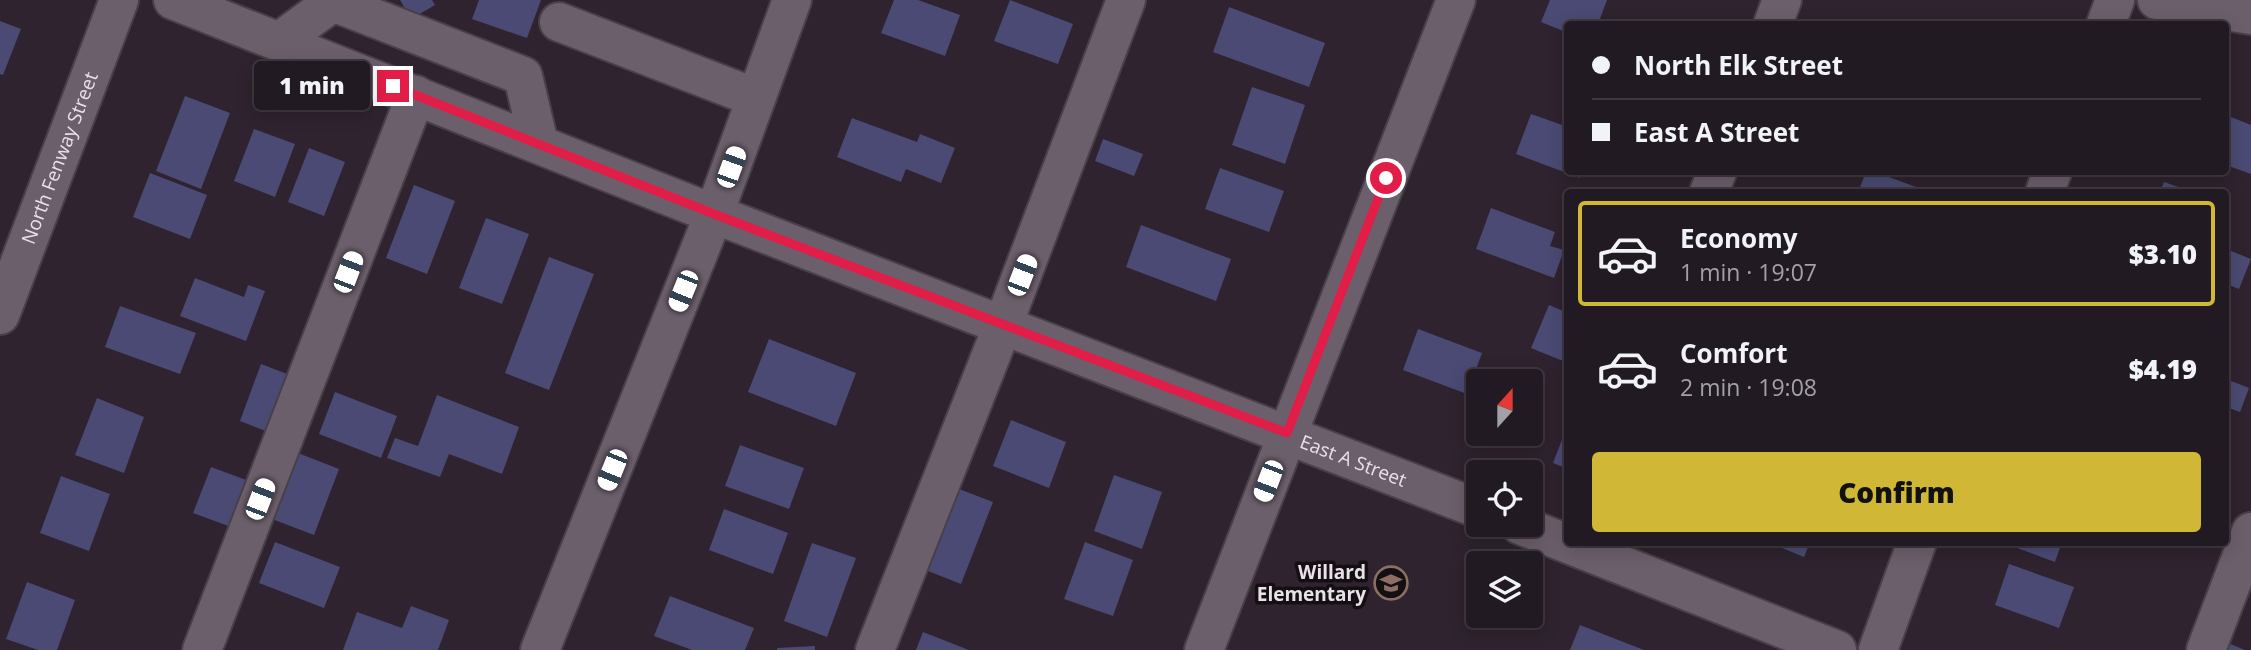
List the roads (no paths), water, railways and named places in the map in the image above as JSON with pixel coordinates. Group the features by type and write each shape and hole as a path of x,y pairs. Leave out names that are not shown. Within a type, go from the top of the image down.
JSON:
{"street":[{"name":"North Fenway Street","path":"0,315 118,0"},
{"name":"East A Street","path":"173,0 714,214 1466,504"},
{"path":"540,650 714,214 792,0"},
{"path":"875,650 1003,325 1126,0"},
{"path":"1204,650 1456,0"},
{"path":"1774,21 1782,0"},
{"path":"2107,21 2115,0"},
{"path":"2157,0 2251,15"},
{"path":"280,41 333,2 523,76 539,144"},
{"path":"559,22 757,98"},
{"path":"202,650 416,95"},
{"path":"2206,650 2251,532"},
{"path":"1543,533 1564,541"},
{"path":"1577,546 1837,650"},
{"path":"1878,650 1916,546"}],"place":[{"name":"Willard Elementary","path":"1391,583"}]}
